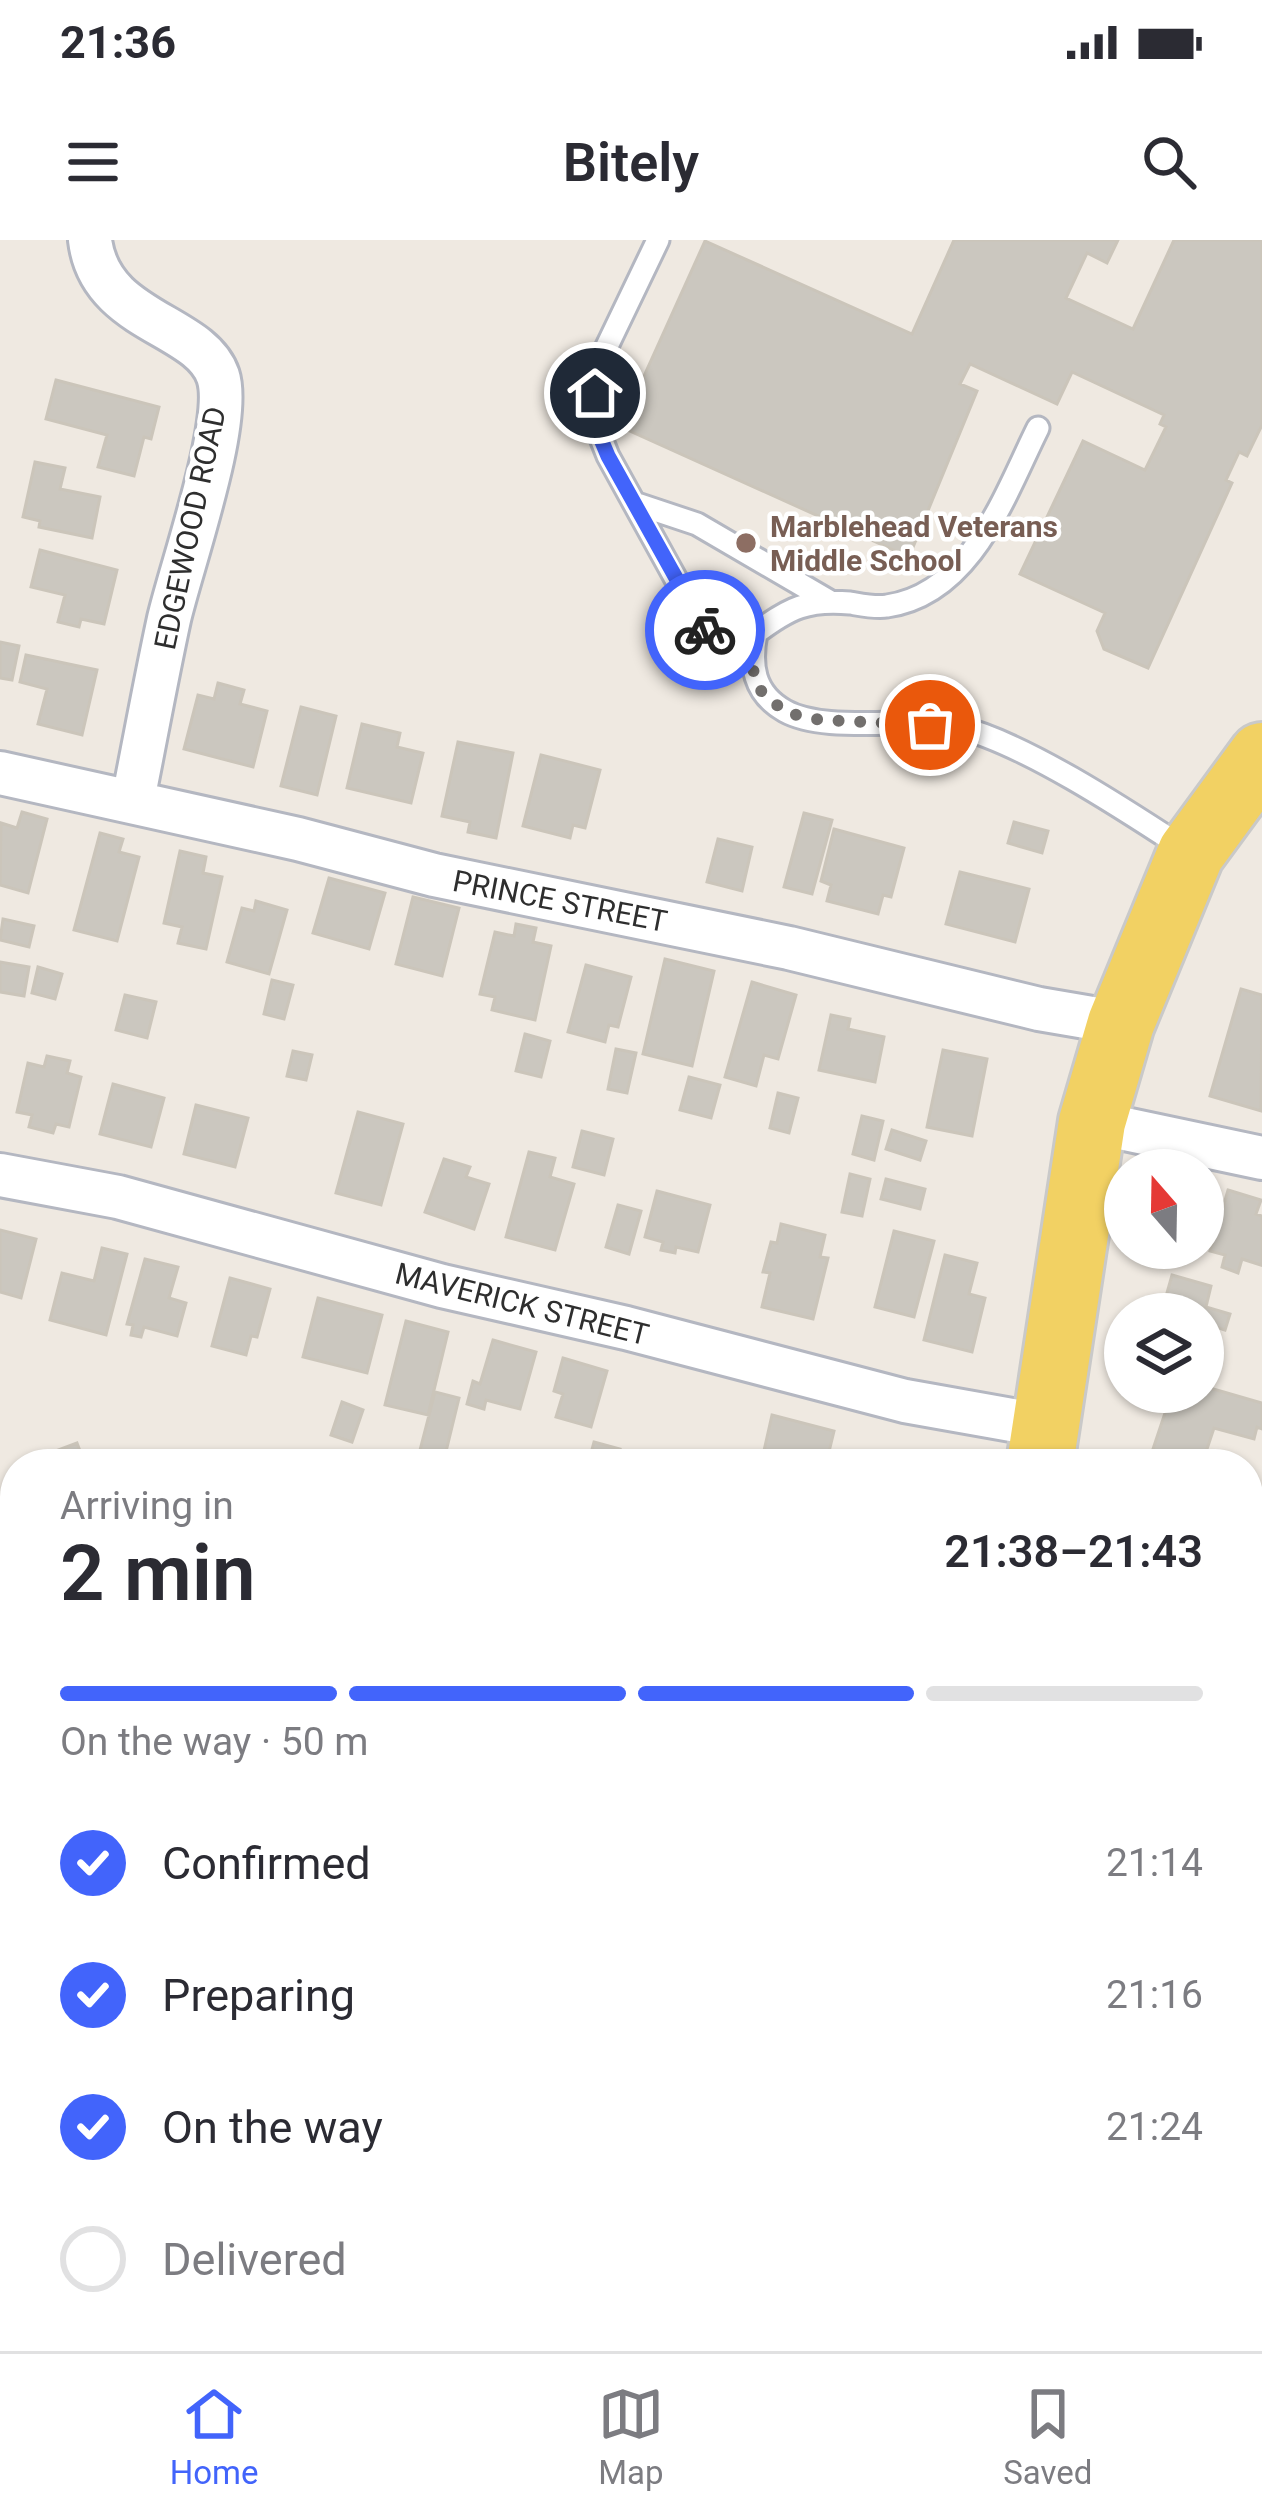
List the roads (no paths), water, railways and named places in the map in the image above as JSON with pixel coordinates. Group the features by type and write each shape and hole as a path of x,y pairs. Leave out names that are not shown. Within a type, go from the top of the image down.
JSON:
{"main road":[{"path":"1043,1445 1092,1122 1120,1023 1191,853 1262,756"}],"street":[{"name":"EDGEWOOD ROAD","path":"90,240 102,280 128,304 196,349 217,373 220,399 207,479 170,618 133,800"},
{"name":"PRINCE STREET","path":"0,773 133,800 434,875 1120,1023"},
{"path":"1092,1122 1262,1158"},
{"name":"MAVERICK STREET","path":"0,1175 118,1197 442,1286 626,1328 905,1401 1043,1445"}],"lane":[{"path":"658,240 598,367 592,418 704,630 750,662"},
{"path":"1038,428 978,544 955,573 924,595 885,607 829,601 788,608 756,632 750,662 762,693 787,713 821,720 957,726 1034,760 1191,853"},
{"path":"634,503 697,524 829,601"}],"place":[{"name":"Marblehead Veterans Middle School","path":"746,543"}]}
